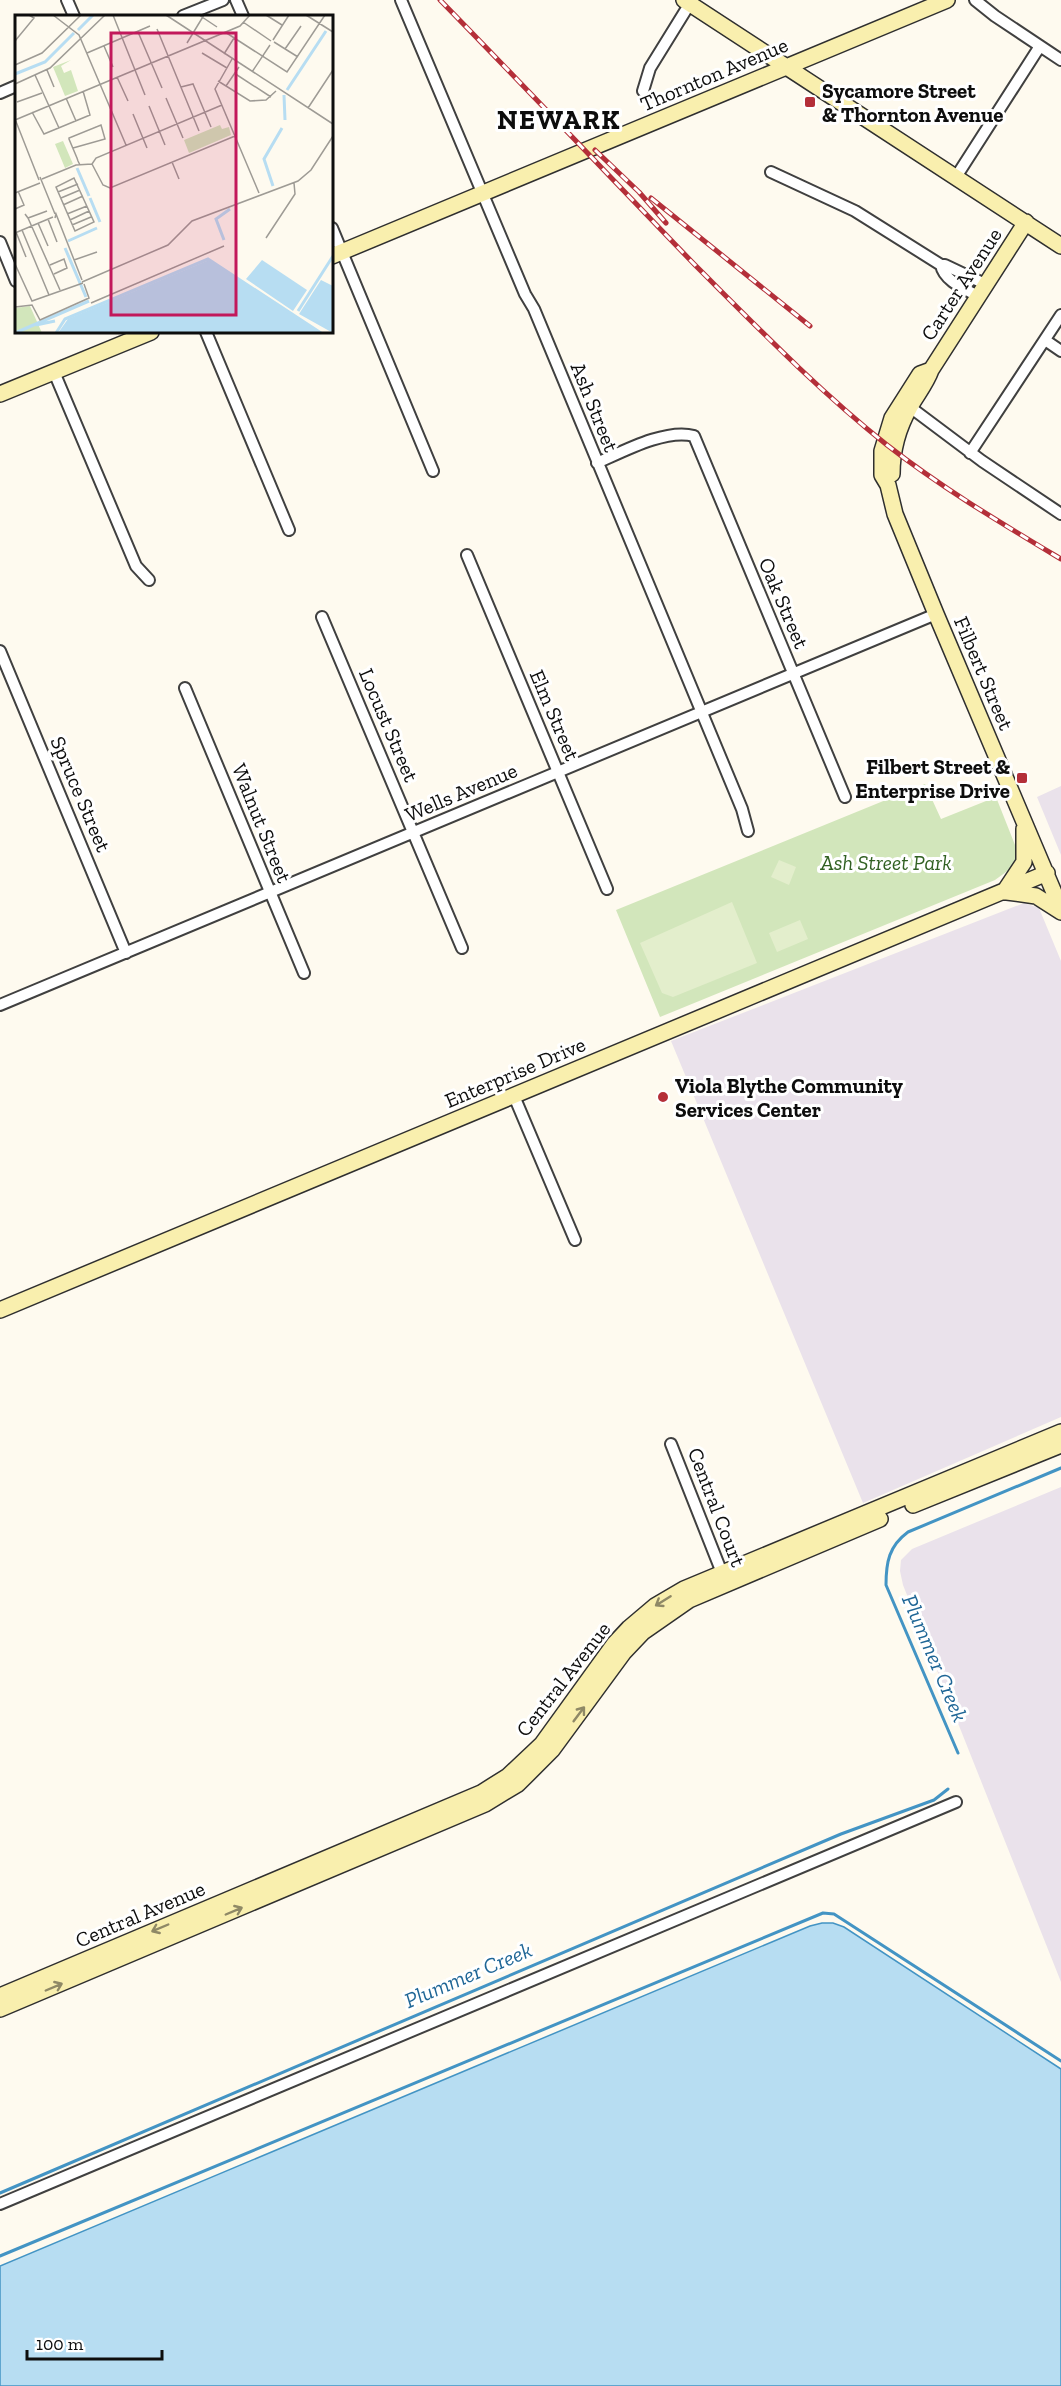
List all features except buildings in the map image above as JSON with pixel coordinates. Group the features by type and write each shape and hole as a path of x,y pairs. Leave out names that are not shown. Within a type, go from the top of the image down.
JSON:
{"street":[{"path":"67,0 74,15"},
{"path":"185,15 222,0"},
{"path":"236,0 243,15"},
{"name":"Ash Street","path":"402,0 525,294 534,309 742,809 748,831"},
{"name":"Thornton Avenue","path":"336,254 947,0"},
{"path":"975,0 1061,60"},
{"path":"643,91 650,68 689,1 1061,246"},
{"path":"956,177 1040,46"},
{"path":"0,93 15,86"},
{"path":"771,172 855,211 982,290"},
{"name":"Carter Avenue","path":"888,446 928,379 931,370 1026,222"},
{"path":"333,234 336,254 434,471"},
{"path":"0,242 15,279"},
{"path":"970,453 1061,315"},
{"path":"0,394 149,333"},
{"path":"206,333 289,530"},
{"path":"1045,340 1061,351"},
{"name":"Carter Avenue","path":"888,446 892,418 920,374 931,370"},
{"path":"54,372 136,566 149,580"},
{"path":"910,407 970,453 1061,514"},
{"name":"Oak Street","path":"597,463 650,441 680,433 694,436 845,797"},
{"name":"Filbert Street","path":"888,446 892,475 888,485 895,514 1061,910"},
{"name":"Elm Street","path":"467,555 607,890"},
{"name":"Wells Avenue","path":"0,1005 936,614"},
{"name":"Locust Street","path":"322,617 462,948"},
{"name":"Spruce Street","path":"0,651 126,952"},
{"name":"Walnut Street","path":"185,688 304,973"},
{"path":"1024,823 1024,862 1004,892 1028,894 1061,910"},
{"name":"Enterprise Drive","path":"0,1310 1047,873"},
{"path":"514,1096 575,1240"},
{"name":"Central Avenue","path":"0,2009 485,1804 518,1784 552,1750 624,1652 643,1632 689,1600 724,1578 1061,1432"},
{"name":"Central Court","path":"671,1444 724,1578"},
{"name":"Central Avenue","path":"0,1996 481,1793 508,1776 542,1744 615,1643 629,1628 655,1606 684,1589 724,1578 1061,1445"},
{"path":"0,2204 956,1802"}],"shaded area":[{"path":"1061,786 1061,855 1037,797"},
{"path":"1024,903 1039,908 1061,961 1061,1417 863,1503 671,1041"},
{"path":"1061,1487 1061,1982 903,1585 900,1571 901,1560 912,1549"}],"green space":[{"name":"Ash Street Park","path":"925,784 941,819 996,797 1017,850 1017,864 995,880 660,1017 616,910"},
{"path":"779,860 796,867 789,885 771,877"},
{"path":"732,902 757,963 673,997 662,993 640,943"},
{"path":"800,920 808,939 777,952 769,933"}],"water":[{"path":"833,1923 844,1927 1061,2069 1061,2386 0,2386 0,2266 810,1926"}],"waterway":[{"name":"Plummer Creek","path":"958,1753 886,1585 890,1555 897,1543 908,1532 1061,1468"},
{"name":"Plummer Creek","path":"0,2193 841,1834 934,1800 948,1789"},
{"path":"0,2256 823,1913 834,1914 1061,2061"}],"railway":[{"path":"440,0 695,265 788,358 861,424 929,476 1061,559"},
{"path":"595,150 639,192 666,223"},
{"path":"651,198 810,326"}],"place":[{"name":"Sycamore Street & Thornton Avenue","path":"810,102"},
{"name":"Filbert Street & Enterprise Drive","path":"1022,778"},
{"name":"Viola Blythe Community Services Center","path":"663,1097"}],"district":[{"name":"NEWARK","path":"559,120"}]}
